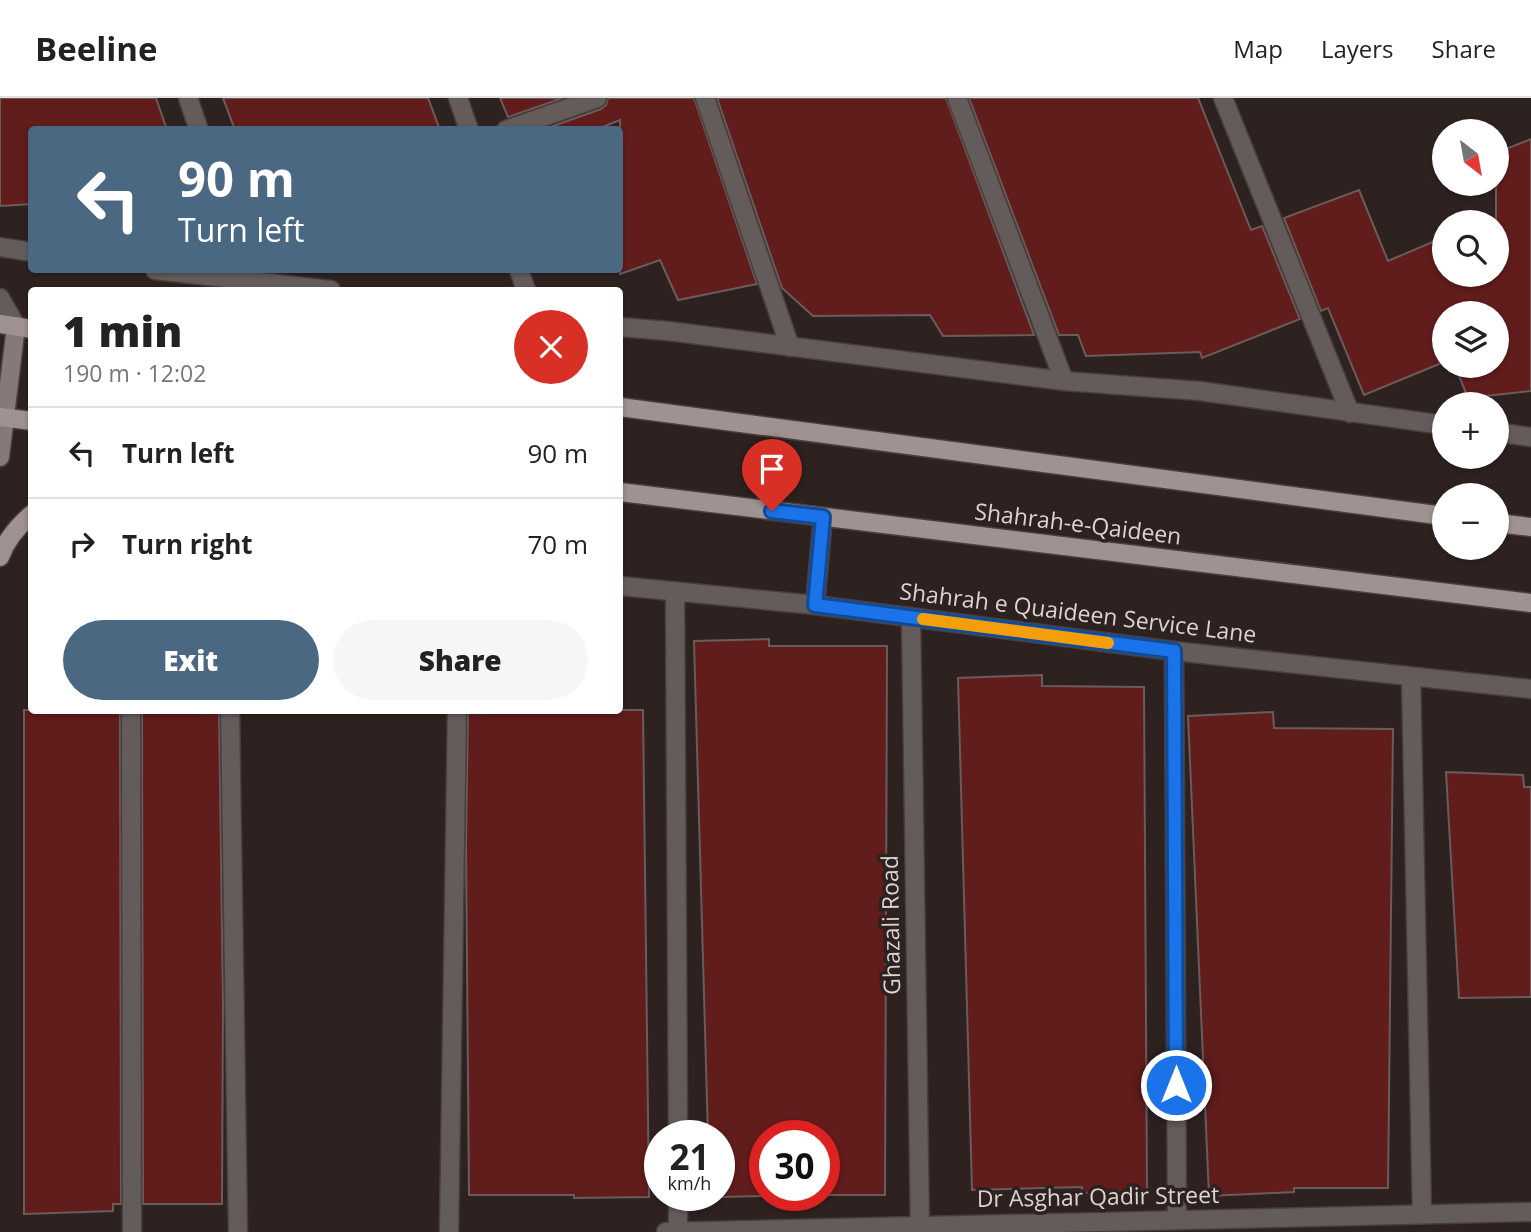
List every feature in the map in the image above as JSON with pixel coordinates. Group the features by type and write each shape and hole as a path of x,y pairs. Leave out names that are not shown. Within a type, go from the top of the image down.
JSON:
{"main road":[{"path":"0,457 2,417 16,327"},
{"path":"623,407 1432,514"},
{"path":"2,417 28,420"},
{"name":"Shahrah-e-Qaideen","path":"623,492 1531,604"},
{"path":"0,557 4,547 27,522"},
{"path":"1509,524 1531,527"}],"street":[{"path":"188,98 198,126"},
{"path":"458,98 468,126"},
{"path":"517,126 597,98"},
{"path":"705,98 790,347"},
{"path":"957,98 1064,381"},
{"path":"1223,98 1350,413"},
{"path":"0,247 28,251"},
{"path":"214,273 253,275 315,287"},
{"path":"0,298 16,327"},
{"path":"623,327 1064,381 1200,391 1432,423"},
{"path":"1509,434 1531,437"},
{"path":"815,605 823,517"},
{"name":"Shahrah e Quaideen Service Lane","path":"623,586 815,605 1174,651 1531,689"},
{"path":"675,592 678,1120"},
{"name":"Ghazali Road","path":"911,617 920,1229"},
{"path":"1174,651 1177,1220"},
{"path":"1410,677 1422,1214"},
{"path":"131,714 132,1232"},
{"path":"230,714 237,1232"},
{"path":"449,1232 457,714"},
{"path":"678,1211 678,1232"},
{"name":"Dr Asghar Qadir Street","path":"666,1232 920,1229 1177,1220 1232,1225 1422,1214 1531,1212"}],"building":[{"path":"0,98 156,98 166,126 28,126 28,204 0,206"},
{"path":"223,98 428,98 438,126 234,126"},
{"path":"500,98 563,98 508,117"},
{"path":"608,98 694,98 757,284 678,300 660,260 623,273 623,126 620,126 620,120 605,126 553,126 606,105"},
{"path":"717,98 946,98 1034,335 943,336 930,315 813,316 782,288"},
{"path":"969,98 1198,98 1251,230 1262,226 1300,319 1202,358 1200,352 1086,356 1078,335 1059,335"},
{"path":"1531,139 1531,391 1509,393 1466,392 1460,378 1509,378 1509,301 1432,301 1432,367 1364,395 1328,308 1321,311 1284,218 1359,190 1388,261 1432,242 1432,287 1509,287 1509,210 1496,210 1496,196 1509,196 1509,148"},
{"path":"769,639 769,646 887,646 885,1195 840,1195 840,1120 749,1120 749,1196 735,1197 735,1120 708,1120 694,641"},
{"path":"1042,675 1042,686 1144,687 1147,1190 1082,1193 1082,1187 972,1190 958,678"},
{"path":"24,710 28,710 28,714 120,714 121,1204 113,1204 113,1211 24,1214"},
{"path":"623,710 643,710 648,1120 644,1120 644,1197 469,1195 466,845 468,714 623,714"},
{"path":"1273,712 1274,728 1393,729 1388,1188 1294,1188 1294,1192 1209,1196 1188,716"},
{"path":"142,714 219,714 223,1003 222,1204 143,1204"},
{"path":"1446,772 1523,775 1524,787 1531,787 1531,997 1459,998"}],"slow traffic":[{"path":"923,619 1108,643"}],"route":[{"path":"772,511 823,517 815,605 1174,651 1176,1085"}]}
